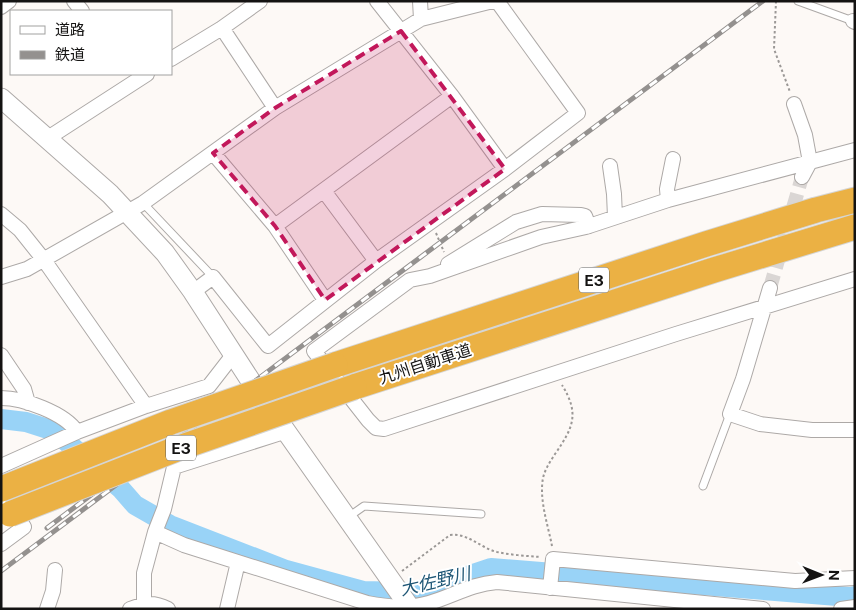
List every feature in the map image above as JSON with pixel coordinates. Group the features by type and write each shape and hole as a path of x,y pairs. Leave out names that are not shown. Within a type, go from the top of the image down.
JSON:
{"highway":[{"name":"九州自動車道","path":"1,489 171,422 335,365 706,244 855,200"},
{"name":"九州自動車道","path":"6,516 179,448 355,396 714,270 855,227"}],"street":[{"path":"1,7 9,1"},
{"path":"172,58 222,28 260,1"},
{"path":"377,1 452,96 505,169"},
{"path":"420,1 421,19"},
{"path":"1,277 27,269 135,207 275,108 421,19 495,1 578,113 505,169 376,261 268,346 213,277 193,292"},
{"path":"222,28 275,108"},
{"path":"48,138 130,78 143,75"},
{"path":"275,226 452,96"},
{"path":"1,98 135,207 233,355 410,608"},
{"path":"794,104 805,135 810,162 802,177"},
{"path":"448,267 541,237 589,226 668,200 855,150"},
{"path":"213,153 275,226 325,300"},
{"path":"668,200 667,188 673,160"},
{"path":"610,166 615,218"},
{"path":"324,191 376,261"},
{"path":"1,214 20,230 44,260 146,406"},
{"path":"589,226 585,216 581,215 542,214 516,222 448,267 430,276 410,280 314,351 355,396 376,428 384,429 551,374 855,279"},
{"path":"770,288 743,379 730,414 760,424 812,430 855,430"},
{"path":"1,355 24,389 28,403"},
{"path":"1,466 77,432 146,406 209,386 233,355"},
{"path":"1,398 12,398 50,411 74,426 77,432"},
{"path":"144,604 144,573 155,532 164,509 174,468 287,431"},
{"path":"1,489 24,527 1,544"},
{"path":"155,532 184,545 367,603 386,606 410,608 429,603 469,587 497,582 763,609"},
{"path":"550,588 553,559 795,581 855,578"},
{"path":"228,609 238,562"},
{"path":"47,609 53,591 56,570"},
{"path":"130,609 144,604 160,605 168,609"},
{"path":"841,609 855,607"}],"lane":[{"path":"799,1 854,21"},
{"path":"135,207 213,277"},
{"path":"703,486 730,414"},
{"path":"347,519 364,506 481,514"}],"path":[{"path":"776,1 774,49 794,104"},
{"path":"430,223 438,237 448,267"},
{"path":"391,580 450,535 457,534 466,536 496,552 553,559 554,554 543,503 543,479 546,468 573,422 573,408 570,397 560,382 551,374"}],"highlighted area":[{"path":"401,31 505,169 325,300 275,226 213,153 275,108"}],"waterway":[{"name":"大佐野川","path":"1,419 26,422 54,431 121,489 135,505 170,525 286,570 363,591 407,592 431,588 491,568 855,596"}],"tunnel":[{"path":"770,288 802,177"}],"railway":[{"path":"1,571 763,1"},
{"path":"47,528 107,483"}]}
